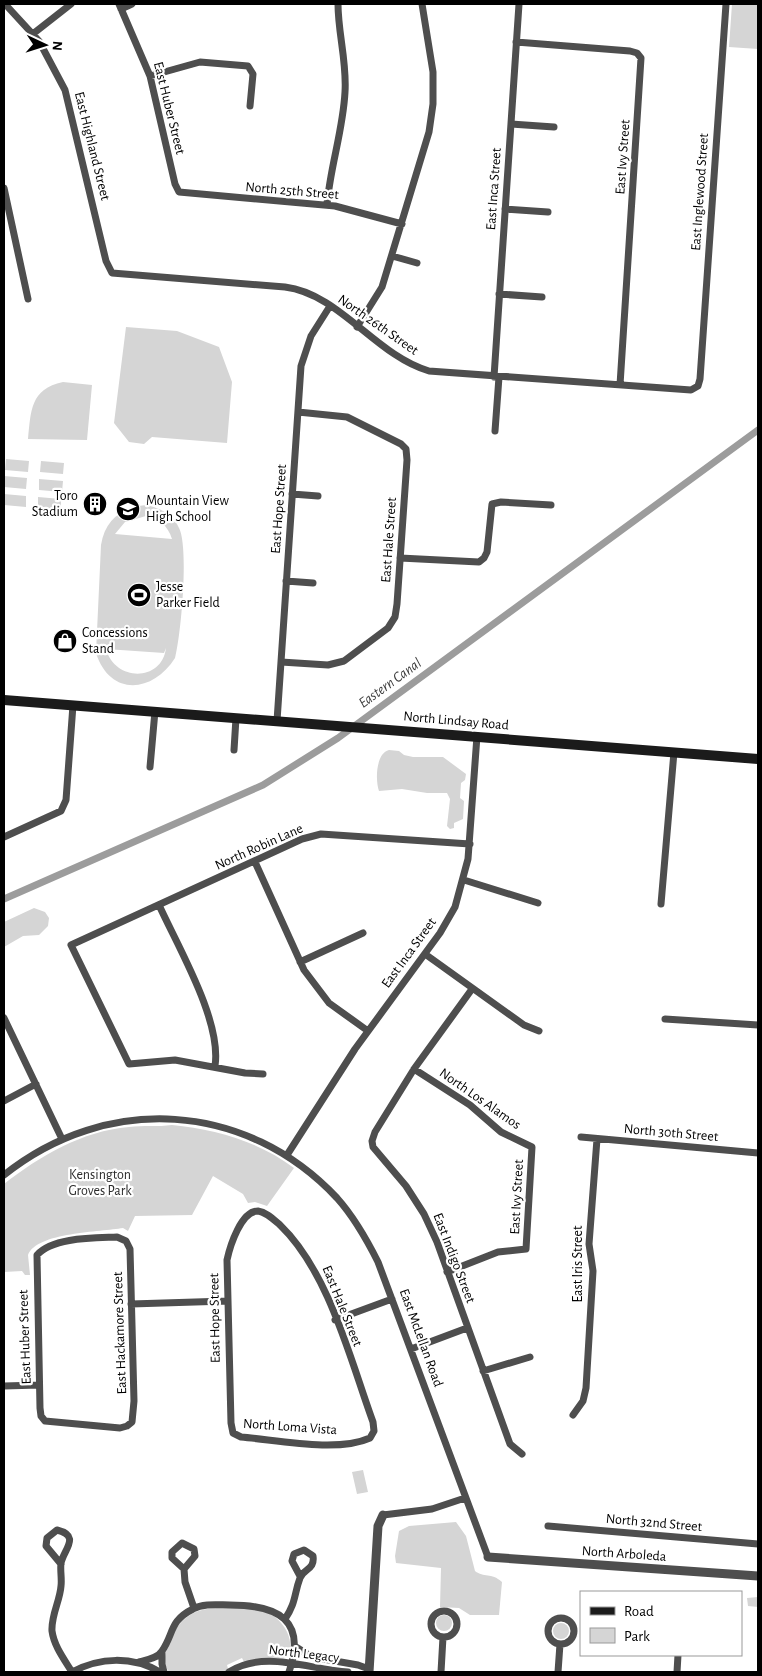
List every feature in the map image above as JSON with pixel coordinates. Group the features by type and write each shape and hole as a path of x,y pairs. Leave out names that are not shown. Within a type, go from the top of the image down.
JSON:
{"main road":[{"name":"North Lindsay Road","path":"4,700 758,759"}],"street":[{"name":"East Highland Street","path":"5,4 34,33 54,64 68,98 110,271"},
{"path":"34,33 71,4"},
{"path":"120,6 132,4"},
{"path":"327,205 329,176 341,129 345,93 345,59 338,4"},
{"path":"357,327 378,295 427,142 433,104 432,56 422,4"},
{"name":"East Inca Street","path":"495,431 499,294 519,4"},
{"name":"East Inglewood Street","path":"698,385 726,4"},
{"name":"East Huber Street","path":"120,6 150,76 175,184 179,192"},
{"name":"East Ivy Street","path":"516,42 630,50 637,53 641,58 620,385"},
{"path":"150,76 200,62 248,66 253,74 250,106"},
{"path":"511,124 554,127"},
{"path":"4,188 28,299"},
{"name":"North 25th Street","path":"179,192 327,205 357,210 402,224"},
{"path":"505,209 548,212"},
{"path":"392,256 417,263"},
{"name":"North 26th Street","path":"110,271 119,274 290,287 309,293 330,306 395,356 415,366 444,373 688,390 698,385"},
{"path":"499,294 542,297"},
{"name":"East Hope Street","path":"277,721 300,374 305,351 314,329 330,306"},
{"path":"698,385 708,386"},
{"name":"East Hale Street","path":"281,662 322,665 339,663 383,633 392,623 397,611 407,460 406,449 398,443 347,418 298,412"},
{"path":"292,494 318,496"},
{"path":"400,558 479,562 487,552 492,504 501,502 551,505"},
{"path":"286,581 313,583"},
{"path":"4,837 62,811 66,800 73,705"},
{"path":"150,767 155,711"},
{"path":"234,750 236,718"},
{"name":"East Inca Street","path":"287,1155 368,1031 449,919 464,880 470,844 477,736"},
{"path":"661,904 674,752"},
{"name":"North Robin Lane","path":"215,1066 174,1060 129,1064 70,944 302,840 321,834 470,844"},
{"path":"255,862 300,962 329,1003 368,1031"},
{"path":"464,880 538,903"},
{"path":"159,905 207,1009 212,1029 215,1066 245,1073 263,1074"},
{"path":"300,962 363,934"},
{"path":"425,954 524,1025 539,1031"},
{"name":"East Indigo Street","path":"472,989 414,1069 376,1132 372,1144 406,1186 424,1214 510,1444 522,1454"},
{"path":"4,1018 62,1139"},
{"path":"665,1020 758,1026"},
{"name":"North Los Alamos","path":"414,1069 470,1105 501,1132 532,1147"},
{"path":"4,1101 36,1084"},
{"name":"East McLellan Road","path":"4,1175 31,1155 62,1139 87,1129 124,1121 177,1119 209,1124 245,1134 287,1155 325,1186 350,1214 378,1262 488,1557"},
{"name":"North 30th Street","path":"581,1137 758,1154"},
{"name":"East Iris Street","path":"573,1415 583,1401 586,1388 593,1271 589,1244 597,1139"},
{"name":"East Ivy Street","path":"447,1272 498,1252 526,1249 532,1147"},
{"name":"East Hope Street","path":"233,1433 231,1427 226,1268 228,1252 238,1230 248,1214 254,1211"},
{"name":"East Hale Street","path":"254,1211 264,1212 269,1216 302,1251 321,1283 373,1422 374,1434"},
{"name":"East Huber Street","path":"43,1419 39,1385 37,1255 44,1249 73,1240 117,1237 126,1241"},
{"name":"East Hackamore Street","path":"43,1419 48,1422 120,1428 130,1424 134,1409 130,1249 126,1241"},
{"path":"336,1320 392,1299"},
{"path":"131,1304 227,1301"},
{"path":"411,1349 467,1328"},
{"path":"483,1371 530,1357"},
{"path":"4,1386 39,1385"},
{"name":"North Loma Vista","path":"233,1433 241,1437 325,1444 365,1440 374,1434"},
{"path":"366,1671 378,1526 383,1515 432,1509 465,1498"},
{"name":"North 32nd Street","path":"548,1526 758,1544"},
{"path":"61,1564 46,1546 47,1538 57,1530 65,1532 70,1544 61,1564 61,1588 54,1611 52,1631 60,1652 72,1672 95,1662 139,1662 153,1658 162,1652"},
{"name":"North Arboleda","path":"488,1557 758,1576"},
{"path":"184,1569 185,1582 194,1608"},
{"path":"285,1619 293,1607 300,1576"},
{"path":"164,1672 162,1652 173,1626 184,1614 194,1608 213,1605 259,1606 285,1619 292,1630 296,1647 289,1672"},
{"path":"441,1672 443,1637"},
{"path":"558,1672 560,1644"},
{"name":"North Legacy","path":"296,1647 312,1657 358,1665 366,1671"},
{"path":"676,1672 678,1656"},
{"name":"North Legacy","path":"229,1672 258,1662 273,1661 323,1670 348,1672"},
{"path":"139,1662 160,1672"}],"green space":[{"path":"732,4 758,4 758,49 729,47"},
{"path":"126,327 177,331 219,347 232,382 227,443 152,437 144,444 129,442 114,423"},
{"path":"63,382 92,385 87,440 28,439 30,419 38,396 52,385"},
{"path":"6,459 29,461 28,472 5,470"},
{"path":"41,461 64,463 63,474 40,472"},
{"path":"4,476 27,478 26,489 4,487"},
{"path":"39,479 63,481 62,492 39,490"},
{"path":"4,494 26,496 26,507 4,505"},
{"path":"38,497 61,499 61,510 38,508"},
{"path":"146,505 161,510 170,515 176,523 182,538 184,572 182,612 175,658 166,670 155,678 144,683 132,685 121,683 111,677 96,653 103,536 110,522 122,512","holes":["146,516 162,523 172,539 115,534 125,522","166,648 163,659 156,667 148,672 138,674 119,668 111,660 106,649 164,653"]},
{"path":"389,750 399,751 404,755 413,757 443,757 466,774 465,780 461,783 460,798 464,801 463,819 454,823 454,828 450,829 447,826 450,799 447,793 427,793 402,789 379,791 377,774 379,761 381,756"},
{"path":"34,908 45,912 49,918 48,926 39,935 23,936 4,947 4,922"},
{"name":"Kensington Groves Park","path":"172,1125 236,1138 267,1151 294,1168 267,1206 255,1202 248,1203 243,1194 213,1176 192,1215 135,1216 128,1231 123,1228 56,1237 34,1247 28,1255 30,1275 25,1275 22,1271 4,1272 4,1184 32,1164 78,1139 112,1129 134,1126"},
{"path":"363,1470 368,1492 357,1494 352,1472"},
{"path":"456,1522 466,1536 475,1571 494,1577 502,1582 499,1615 470,1615 459,1608 440,1607 441,1568 396,1563 395,1556 399,1531 409,1526"},
{"path":"758,1597 758,1607 748,1606 747,1598"},
{"path":"212,1608 250,1608 266,1611 282,1624 290,1643 287,1657 244,1662 242,1658 227,1665 228,1669 224,1672 169,1672 165,1662 166,1650 183,1620 192,1614"},
{"path":"441,1615 447,1615 452,1620 450,1629 441,1631 436,1626 436,1620"},
{"path":"558,1623 564,1623 569,1628 567,1637 558,1639 553,1634 553,1628"}],"waterway":[{"name":"Eastern Canal","path":"4,899 263,785 338,738 758,430"}],"place":[{"name":"Toro Stadium","path":"95,504"},
{"name":"Mountain View High School","path":"128,509"},
{"name":"Jesse Parker Field","path":"139,595"},
{"name":"Concessions Stand","path":"65,641"}]}
